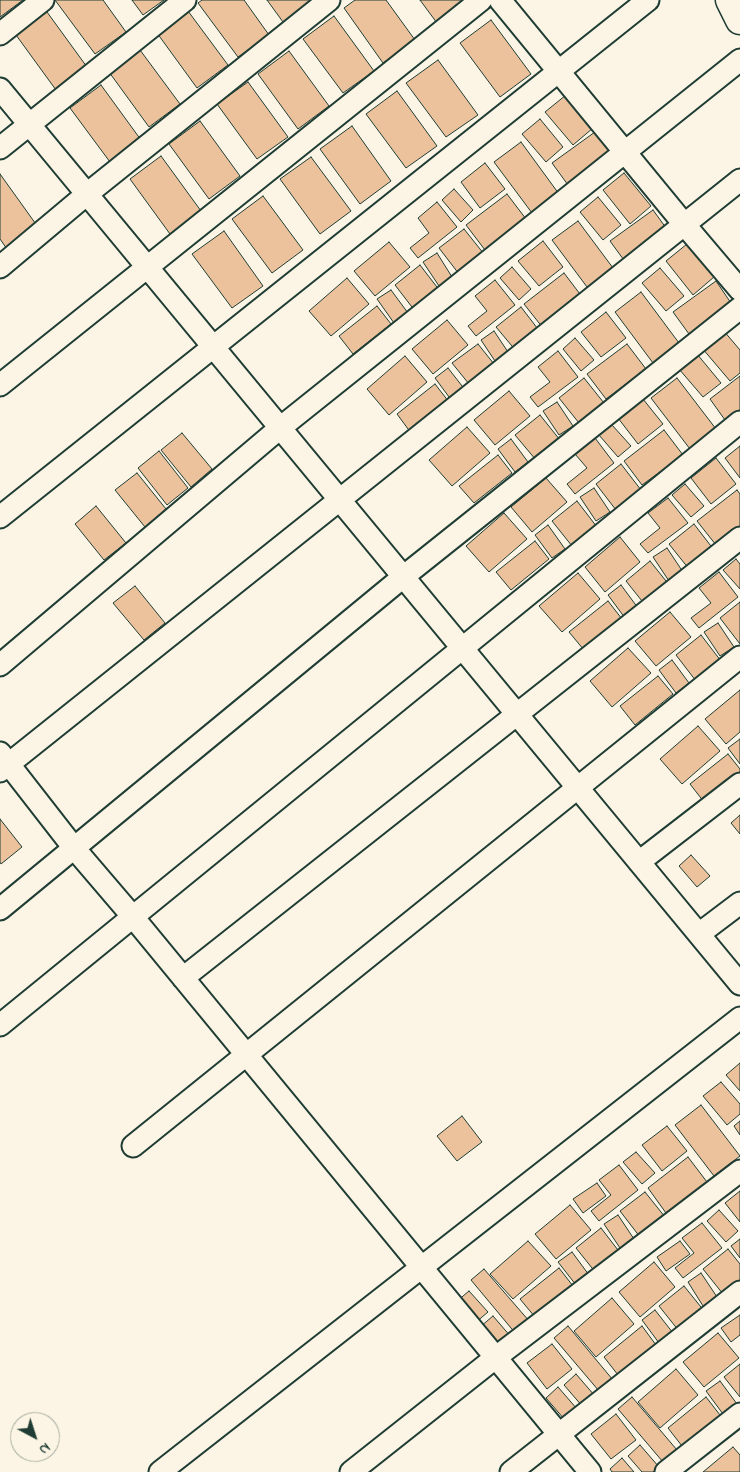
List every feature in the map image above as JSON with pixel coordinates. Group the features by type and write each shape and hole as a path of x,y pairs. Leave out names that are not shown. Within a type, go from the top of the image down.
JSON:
{"street":[{"path":"0,34 42,0"},
{"path":"0,148 185,0"},
{"path":"0,267 87,194 329,0"},
{"path":"0,386 480,0"},
{"path":"500,0 740,290"},
{"path":"0,517 648,0"},
{"path":"730,0 740,20"},
{"path":"0,665 280,428 740,60"},
{"path":"0,89 740,984"},
{"path":"590,1472 494,1358 133,917 3,763 339,500 740,180"},
{"path":"0,909 403,576 740,308"},
{"path":"0,1025 740,422"},
{"path":"183,978 740,538"},
{"path":"133,1146 740,657"},
{"path":"639,862 740,784"},
{"path":"700,934 740,903"},
{"path":"160,1472 740,1018"},
{"path":"351,1472 494,1358 740,1171"},
{"path":"510,1472 560,1435 740,1292"},
{"path":"666,1472 740,1414"}],"building":[{"path":"0,0 23,0 0,17"},
{"path":"55,0 103,0 126,32 95,54"},
{"path":"132,0 164,0 143,15"},
{"path":"202,0 244,0 269,35 238,57 198,3"},
{"path":"267,0 313,0 283,22"},
{"path":"355,0 386,0 415,40 383,63 344,8"},
{"path":"420,0 468,0 437,23"},
{"path":"188,11 228,65 197,88 157,33"},
{"path":"47,12 87,67 56,90 16,35"},
{"path":"334,16 374,71 343,93 303,39"},
{"path":"491,20 531,74 500,97 460,43"},
{"path":"140,50 180,104 149,127 109,72"},
{"path":"289,51 329,106 298,129 258,74"},
{"path":"438,60 478,115 446,137 406,83"},
{"path":"248,82 288,137 257,159 217,104"},
{"path":"101,85 141,140 110,162 70,108"},
{"path":"397,91 437,146 406,168 366,114"},
{"path":"566,95 593,128 573,145 545,112"},
{"path":"540,119 563,147 546,162 522,134"},
{"path":"200,121 240,176 209,199 169,144"},
{"path":"352,126 391,181 360,204 320,149"},
{"path":"595,132 611,153 568,185 552,163"},
{"path":"521,142 559,194 532,213 494,162"},
{"path":"161,156 201,211 170,234 130,179"},
{"path":"311,157 351,211 320,234 280,179"},
{"path":"485,163 505,189 480,208 461,182"},
{"path":"624,173 651,206 630,224 603,190"},
{"path":"0,174 38,227 7,249 0,239"},
{"path":"454,189 473,210 461,222 442,200"},
{"path":"507,194 526,219 485,250 466,225"},
{"path":"263,196 303,250 272,273 232,219"},
{"path":"598,197 621,225 603,240 580,212"},
{"path":"437,202 457,227 418,258 410,248 429,233 418,218"},
{"path":"653,210 669,232 626,263 610,241"},
{"path":"578,221 616,272 590,291 552,240"},
{"path":"464,229 484,254 459,274 439,248"},
{"path":"224,231 263,286 232,308 192,254"},
{"path":"543,241 563,267 539,286 518,261"},
{"path":"389,242 410,267 375,296 354,271"},
{"path":"687,244 714,277 693,295 666,261"},
{"path":"437,253 452,277 439,286 423,262"},
{"path":"420,265 440,291 415,311 395,285"},
{"path":"512,267 531,289 519,300 500,278"},
{"path":"660,268 684,296 666,311 642,283"},
{"path":"564,273 583,298 543,328 524,304"},
{"path":"347,278 369,304 331,336 309,311"},
{"path":"495,280 515,305 476,336 468,326 487,311 475,296"},
{"path":"716,281 731,303 689,334 673,312"},
{"path":"391,290 408,313 394,323 377,299"},
{"path":"641,292 679,343 653,363 615,312"},
{"path":"377,306 391,324 353,354 339,336"},
{"path":"521,307 541,333 517,352 496,327"},
{"path":"606,312 626,338 601,357 581,332"},
{"path":"447,320 468,345 433,374 412,349"},
{"path":"723,330 740,350 740,373 730,381 702,348"},
{"path":"494,331 510,355 497,364 481,340"},
{"path":"575,338 594,360 581,371 563,349"},
{"path":"478,344 498,369 473,389 452,363"},
{"path":"627,344 646,369 606,399 587,374"},
{"path":"558,351 578,377 538,407 530,397 550,382 538,367"},
{"path":"697,354 721,383 703,397 679,369"},
{"path":"405,356 427,382 389,415 367,389"},
{"path":"448,368 466,391 452,401 435,378"},
{"path":"740,376 740,410 725,420 710,399"},
{"path":"584,378 604,403 579,423 559,398"},
{"path":"677,378 716,429 690,449 651,398"},
{"path":"435,384 449,402 411,433 397,414"},
{"path":"509,391 530,416 495,445 474,420"},
{"path":"643,399 663,424 638,444 618,418"},
{"path":"557,402 573,426 559,435 543,411"},
{"path":"540,415 560,440 536,460 515,435"},
{"path":"612,425 631,446 618,457 599,435"},
{"path":"467,427 490,453 452,486 429,460"},
{"path":"664,430 683,455 642,485 624,461"},
{"path":"182,433 212,469 191,487 161,450"},
{"path":"595,438 614,463 575,494 567,484 587,468 575,454"},
{"path":"511,439 528,462 515,472 498,449"},
{"path":"740,446 740,478 725,458"},
{"path":"159,451 188,488 167,505 138,468"},
{"path":"498,455 512,473 474,503 459,486"},
{"path":"716,458 736,484 711,504 691,478"},
{"path":"621,464 641,490 616,510 596,484"},
{"path":"137,473 166,509 145,527 115,490"},
{"path":"546,478 567,502 532,532 511,507"},
{"path":"685,484 704,506 691,517 672,495"},
{"path":"594,488 610,512 596,521 580,497"},
{"path":"737,490 740,494 740,527 716,545 697,521"},
{"path":"668,498 688,523 648,553 640,544 660,528 648,513"},
{"path":"577,501 597,527 572,546 552,521"},
{"path":"96,506 126,543 104,560 75,524"},
{"path":"504,513 527,539 489,572 466,546"},
{"path":"694,524 714,550 689,569 669,544"},
{"path":"548,525 565,549 552,558 535,535"},
{"path":"620,537 640,562 605,592 585,567"},
{"path":"535,541 549,559 511,590 496,572"},
{"path":"667,548 683,572 669,581 653,557"},
{"path":"736,559 740,564 740,589 723,570"},
{"path":"650,561 670,586 646,606 626,581"},
{"path":"719,572 738,597 699,628 691,618 711,603 699,588"},
{"path":"578,573 600,599 562,632 539,606"},
{"path":"621,585 638,608 625,618 608,595"},
{"path":"135,586 165,623 144,640 113,603"},
{"path":"608,601 622,619 584,650 569,632"},
{"path":"740,602 740,644 720,618"},
{"path":"670,612 691,637 656,666 635,641"},
{"path":"718,623 734,647 720,656 704,632"},
{"path":"701,635 721,661 696,681 676,655"},
{"path":"628,648 651,673 612,707 590,681"},
{"path":"672,660 689,683 676,693 659,670"},
{"path":"658,676 673,694 635,725 620,706"},
{"path":"740,690 740,732 726,744 705,719"},
{"path":"698,726 720,751 682,784 660,759"},
{"path":"740,739 740,764 728,748"},
{"path":"728,754 740,769 740,774 704,802 690,784"},
{"path":"740,815 740,834 731,823"},
{"path":"0,819 22,847 1,864 0,862"},
{"path":"691,855 710,876 697,887 679,866"},
{"path":"740,1063 740,1091 726,1075"},
{"path":"721,1082 740,1104 740,1114 727,1125 703,1096"},
{"path":"701,1105 740,1156 714,1176 675,1125"},
{"path":"462,1116 482,1142 457,1161 437,1136"},
{"path":"740,1121 740,1135 734,1126"},
{"path":"667,1126 687,1151 662,1171 642,1145"},
{"path":"636,1152 655,1173 642,1184 623,1162"},
{"path":"688,1157 707,1182 666,1213 648,1188"},
{"path":"619,1165 638,1190 599,1221 591,1211 611,1195 599,1180"},
{"path":"597,1183 606,1196 583,1213 573,1199"},
{"path":"740,1191 740,1222 725,1203"},
{"path":"645,1192 665,1217 640,1237 620,1211"},
{"path":"570,1205 591,1230 556,1259 535,1234"},
{"path":"719,1210 738,1231 726,1242 707,1221"},
{"path":"618,1215 634,1239 620,1248 604,1224"},
{"path":"702,1223 722,1248 683,1278 675,1268 694,1253 682,1238"},
{"path":"601,1228 621,1254 596,1273 576,1248"},
{"path":"740,1239 740,1258 731,1246"},
{"path":"528,1241 551,1266 513,1299 490,1274"},
{"path":"680,1241 690,1254 666,1271 657,1257"},
{"path":"728,1249 740,1264 740,1281 723,1294 703,1269"},
{"path":"572,1252 589,1275 576,1285 558,1262"},
{"path":"654,1262 675,1287 640,1317 619,1292"},
{"path":"559,1268 573,1286 535,1317 520,1299"},
{"path":"484,1269 530,1322 516,1334 471,1280"},
{"path":"701,1273 717,1297 703,1306 688,1282"},
{"path":"684,1286 705,1312 679,1331 659,1306"},
{"path":"469,1291 488,1312 475,1323 456,1302"},
{"path":"612,1298 634,1324 596,1357 574,1331"},
{"path":"655,1310 673,1333 659,1343 642,1320"},
{"path":"740,1315 740,1335 731,1342 721,1328"},
{"path":"493,1316 512,1338 499,1349 480,1327"},
{"path":"568,1326 613,1380 599,1391 554,1338"},
{"path":"642,1326 656,1345 618,1375 604,1357"},
{"path":"718,1333 739,1358 704,1387 683,1362"},
{"path":"552,1344 572,1369 547,1389 527,1363"},
{"path":"740,1364 740,1397 724,1377"},
{"path":"676,1369 698,1395 660,1428 638,1402"},
{"path":"576,1374 595,1396 583,1407 564,1385"},
{"path":"720,1381 737,1404 723,1414 706,1391"},
{"path":"558,1387 577,1409 565,1420 546,1398"},
{"path":"632,1397 677,1450 663,1462 618,1409"},
{"path":"706,1397 720,1415 682,1446 668,1428"},
{"path":"616,1414 636,1440 611,1459 591,1434"},
{"path":"640,1445 659,1467 653,1472 642,1472 628,1456"},
{"path":"733,1447 740,1455 740,1472 703,1472"},
{"path":"622,1458 634,1472 612,1472 610,1469"}]}
